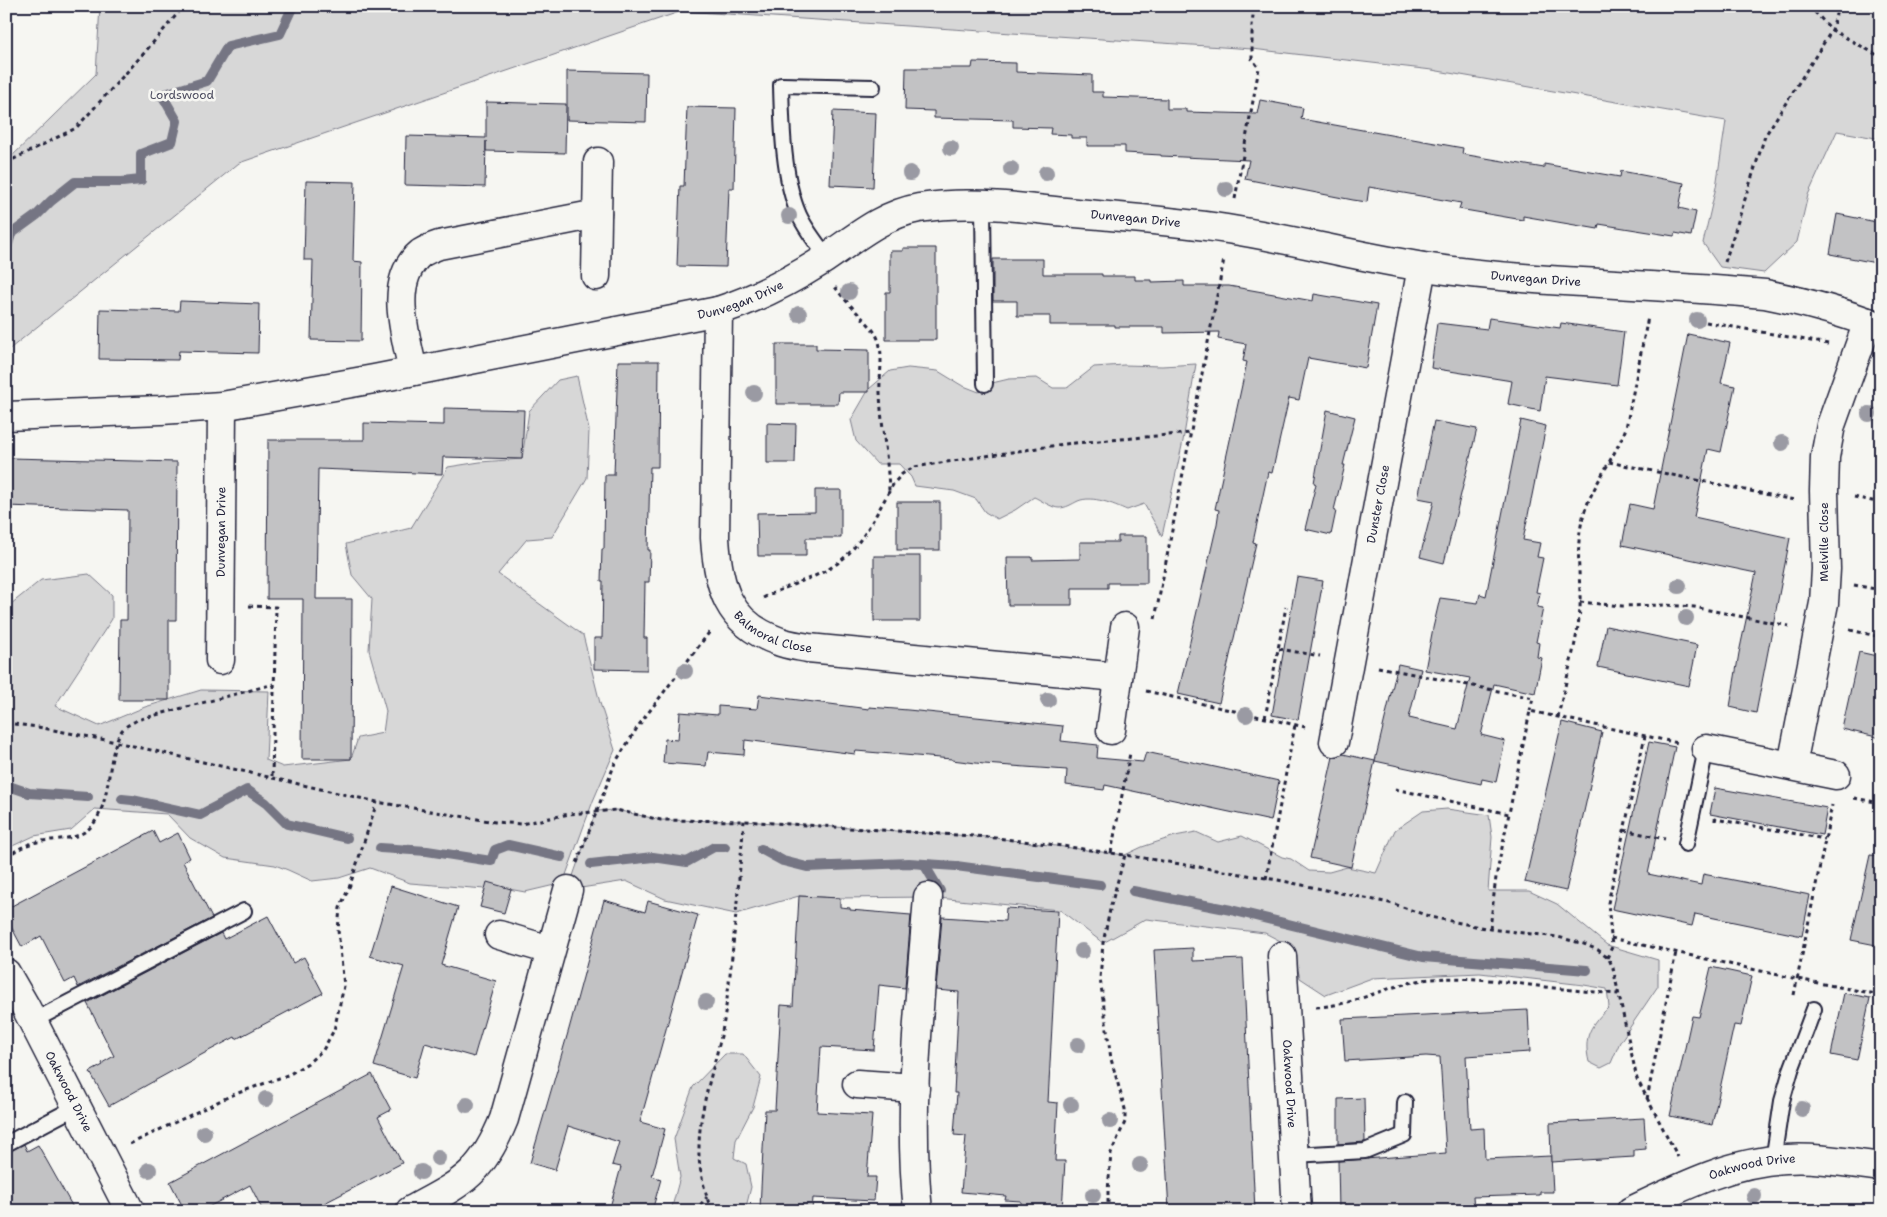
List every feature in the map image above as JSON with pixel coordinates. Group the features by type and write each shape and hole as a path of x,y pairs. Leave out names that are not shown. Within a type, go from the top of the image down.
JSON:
{"street":[{"path":"596,276 598,162"},
{"name":"Dunvegan Drive","path":"6,416 222,406 413,371 718,311 749,301 777,287 822,260 868,228 892,216 915,209 941,205 983,205 1229,229 1422,267 1487,276 1765,294 1806,302 1874,324"},
{"path":"413,371 403,318 402,295 406,275 413,262 422,252 439,245 596,214"},
{"name":"Dunster Close","path":"1334,738 1422,267"},
{"name":"Balmoral Close","path":"718,311 715,538 720,582 727,600 736,613 756,632 779,642 808,648 1118,677"},
{"name":"Melville Close","path":"1792,765 1824,603 1826,569 1825,457 1831,425 1858,349 1874,324"},
{"name":"Dunvegan Drive","path":"220,660 222,406"},
{"path":"1111,730 1125,627"},
{"path":"1706,749 1836,775"},
{"path":"410,1211 462,1182 479,1166 494,1142 504,1120 568,890"},
{"path":"918,1211 915,1182 915,1088 928,897"},
{"path":"499,934 550,950"},
{"name":"Oakwood Drive","path":"1282,956 1297,1211"},
{"name":"Oakwood Drive","path":"6,973 33,1021 130,1211"},
{"path":"857,1084 915,1088"},
{"name":"Oakwood Drive","path":"1632,1211 1692,1182 1732,1168 1773,1161 1813,1159 1881,1167"}],"lane":[{"path":"822,260 791,196 786,168 781,85 873,87"},
{"path":"983,205 985,384"},
{"path":"1686,844 1706,749"},
{"path":"33,1021 244,911"},
{"path":"1773,1161 1782,1101 1791,1070 1814,1009"},
{"path":"1294,1155 1365,1151 1404,1135 1405,1102"},
{"path":"6,1144 76,1107"}],"path":[{"path":"6,163 76,128 146,52 184,6"},
{"path":"1154,624 1259,68 1252,59 1254,6"},
{"path":"1809,6 1832,30 1881,57"},
{"path":"1717,290 1765,136 1832,30 1838,6"},
{"path":"822,260 852,308 869,324 878,338 881,351 880,393 888,464 889,492"},
{"path":"1558,717 1578,625 1580,602 1578,542 1582,519 1591,496 1619,445 1626,428 1654,287"},
{"path":"1704,321 1858,349"},
{"path":"568,890 615,763 639,725 709,632 736,613 766,596 840,562 854,549 902,474 914,467 929,463 1064,444 1191,432"},
{"path":"1609,462 1825,506"},
{"path":"1580,602 1622,606 1666,605 1694,607 1818,632"},
{"path":"221,606 276,607 272,776"},
{"path":"1265,718 1286,607"},
{"path":"1278,649 1349,661 1533,698 1496,878 1490,929"},
{"path":"6,857 34,843 67,839 81,834 93,825 106,797 116,742 124,728 137,720 274,684"},
{"path":"1141,690 1295,725 1334,738"},
{"path":"1530,711 1706,749"},
{"path":"6,724 38,727 116,742 272,776 377,802 495,822 530,822 570,814 616,810 661,820 744,821 987,837 1125,855 1266,878 1394,904 1431,917 1490,929 1558,937 1584,944 1598,950 1607,958 1613,968 1637,1079 1692,1182"},
{"path":"1266,878 1295,725"},
{"path":"1607,958 1612,947 1608,903 1645,736"},
{"path":"1111,853 1131,748"},
{"path":"1793,999 1835,794 1836,775"},
{"path":"1395,789 1509,814"},
{"path":"103,1158 222,1099 290,1074 308,1063 323,1050 334,1030 344,986 338,930 340,908 350,885 377,802"},
{"path":"1624,830 1698,846 1711,837 1715,819 1825,839"},
{"path":"711,1211 703,1184 699,1148 702,1121 724,1017 730,976 744,821"},
{"path":"1108,1211 1111,1153 1125,1122 1125,1109 1111,1059 1100,978 1103,943 1125,855"},
{"path":"1611,938 1797,980 1881,995"},
{"path":"1647,1100 1676,952"},
{"path":"1285,1008 1339,1005 1406,983 1431,980 1501,981 1618,994"},
{"path":"695,1211 707,1197"}],"green space":[{"name":"Lordswood","path":"100,6 1881,6 1881,139 1837,131 1808,195 1797,242 1764,273 1720,267 1703,243 1716,187 1726,121 1432,70 1252,49 682,11 239,163 6,352 6,162 96,74"},
{"path":"1196,364 1183,441 1162,536 1144,504 1127,510 1103,501 1084,499 1067,507 1056,508 1034,497 997,519 985,512 976,499 954,491 915,486 911,477 899,464 877,464 856,441 851,420 869,389 890,371 908,368 938,371 961,385 979,392 992,383 1009,379 1037,378 1053,388 1067,388 1094,367"},
{"path":"577,376 589,430 587,478 552,537 527,539 498,574 583,635 600,703 615,750 593,801 563,883 525,892 509,889 485,889 410,883 370,868 339,878 312,881 275,865 225,858 190,838 167,814 95,809 71,830 34,836 6,849 6,608 41,580 89,574 112,595 112,619 55,706 99,726 145,707 201,690 269,691 266,760 283,767 351,759 358,738 383,733 386,711 369,650 372,599 352,575 346,544 411,528 448,467 480,462 522,459 529,411 558,380"},
{"path":"1447,809 1489,815 1492,837 1488,891 1529,891 1557,904 1607,945 1658,960 1658,986 1620,1042 1611,1063 1601,1068 1589,1062 1587,1045 1590,1032 1597,1020 1609,1007 1607,989 1584,985 1480,973 1372,978 1326,995 1300,978 1292,947 1265,933 1146,919 1103,943 1060,910 928,897 840,898 799,896 736,914 665,899 626,881 568,890 596,811 616,810 661,820 744,821 987,837 1125,855 1175,836 1196,832 1218,842 1242,836 1282,857 1291,859 1309,871 1329,872 1347,867 1376,873 1395,830 1423,811"},
{"path":"725,1054 743,1054 761,1077 753,1107 736,1140 734,1158 746,1164 751,1187 745,1211 668,1211 672,1207 680,1177 674,1139 693,1087"}],"building":[{"path":"973,62 1016,63 1016,72 1092,75 1092,92 1103,92 1103,97 1167,99 1167,109 1186,109 1186,112 1257,114 1260,100 1303,108 1301,119 1463,148 1462,154 1544,168 1544,164 1620,177 1621,171 1684,183 1679,208 1696,212 1691,236 1675,233 1674,236 1599,224 1598,229 1523,216 1523,220 1459,209 1461,203 1369,187 1367,202 1353,200 1245,179 1249,160 1125,153 1125,146 1087,146 1087,138 1071,138 1071,135 1050,134 1051,128 1013,127 1013,120 934,118 934,111 905,110 906,68 972,68"},
{"path":"567,71 647,73 646,122 567,120"},
{"path":"486,102 566,104 565,153 486,151 486,141 485,187 405,185 406,136 486,138"},
{"path":"687,107 736,108 734,188 729,188 726,267 677,266 680,186 684,186"},
{"path":"833,111 876,113 873,187 830,185"},
{"path":"306,181 355,182 353,261 362,262 361,341 311,340 313,260 304,260"},
{"path":"1837,214 1881,223 1881,264 1830,254"},
{"path":"903,248 936,248 936,340 886,340 886,292 890,292 890,251 903,251"},
{"path":"993,259 1043,259 1043,274 1135,276 1135,280 1152,280 1152,282 1184,281 1184,286 1229,286 1313,301 1314,294 1377,305 1366,368 1308,358 1299,400 1289,398 1272,473 1268,472 1253,542 1256,543 1219,703 1178,694 1217,524 1219,510 1215,509 1247,362 1243,361 1246,344 1218,339 1219,332 1164,333 1164,327 1050,325 1050,316 1017,316 1017,301 993,301"},
{"path":"180,301 259,304 258,353 179,351 178,360 99,359 100,309 179,311"},
{"path":"1489,318 1560,328 1561,323 1624,332 1617,385 1545,376 1540,411 1508,404 1512,381 1431,368 1437,323 1487,329"},
{"path":"1688,334 1730,343 1721,383 1735,386 1721,452 1708,449 1694,517 1790,538 1756,713 1730,707 1756,573 1622,545 1630,504 1653,509"},
{"path":"776,344 816,344 816,349 869,350 869,392 839,392 838,404 776,404"},
{"path":"618,361 659,361 658,467 650,467 649,582 645,582 644,638 647,638 647,670 594,669 594,638 602,638 603,581 601,581 602,549 604,549 605,475 614,475"},
{"path":"444,408 524,410 522,459 443,457 442,474 318,469 316,599 352,599 351,759 302,759 303,599 267,599 268,440 364,440 364,423 444,425"},
{"path":"1327,410 1355,417 1343,465 1345,465 1334,510 1336,511 1331,535 1305,529 1316,484 1314,483"},
{"path":"1521,420 1546,426 1523,540 1540,543 1537,557 1543,558 1536,592 1540,593 1537,607 1543,608 1536,642 1539,643 1537,657 1542,658 1535,693 1494,684 1481,735 1505,741 1496,782 1482,779 1481,784 1375,761 1398,664 1421,669 1409,718 1457,729 1470,678 1425,670 1433,628 1440,598 1478,603 1480,594 1486,596"},
{"path":"1434,421 1477,429 1444,563 1420,557 1434,501 1418,498"},
{"path":"767,423 796,424 795,463 767,463"},
{"path":"10,458 177,462 176,620 169,620 169,700 119,700 120,620 127,620 128,510 6,506 6,476 9,476"},
{"path":"815,490 841,490 841,538 806,538 806,556 758,556 757,513 815,512"},
{"path":"897,502 940,502 940,550 897,550"},
{"path":"1118,536 1147,536 1147,583 1108,583 1108,588 1072,588 1072,605 1008,605 1007,557 1032,557 1032,560 1080,559 1080,542 1118,542"},
{"path":"874,556 920,556 920,621 874,621"},
{"path":"1297,577 1323,581 1298,720 1272,715"},
{"path":"1606,626 1697,645 1689,686 1598,667"},
{"path":"1859,652 1881,657 1881,738 1842,729"},
{"path":"759,695 869,709 869,707 908,710 1063,726 1061,741 1098,745 1097,758 1143,762 1146,752 1279,781 1271,821 1105,785 1104,790 1066,785 1067,770 984,764 952,759 856,751 855,754 745,740 744,755 708,752 706,766 663,763 665,739 678,740 680,712 718,715 718,706 757,709"},
{"path":"1562,722 1602,732 1566,891 1525,882"},
{"path":"1649,742 1675,747 1648,874 1701,885 1703,874 1810,895 1802,936 1695,914 1692,926 1612,909"},
{"path":"1343,754 1375,761 1351,867 1310,858 1333,757"},
{"path":"1715,788 1827,808 1822,835 1710,814"},
{"path":"153,831 159,843 178,833 190,858 183,862 212,918 78,987 74,978 65,983 41,936 22,947 6,917 6,909"},
{"path":"1870,855 1881,856 1881,946 1851,940"},
{"path":"487,882 511,889 504,913 480,907"},
{"path":"391,886 458,907 441,965 496,981 474,1057 425,1043 415,1078 374,1066 404,966 370,956"},
{"path":"799,896 840,898 840,907 850,908 850,910 911,915 905,988 879,985 874,1050 821,1047 817,1112 872,1115 867,1177 876,1177 874,1201 813,1198 812,1210 760,1208 765,1110 775,1110 781,1005 793,1006"},
{"path":"604,900 645,912 648,901 698,915 640,1122 665,1129 652,1176 661,1179 652,1211 609,1211 621,1167 612,1165 619,1142 568,1126 555,1170 530,1163"},
{"path":"1006,908 1058,911 1048,1102 1058,1103 1055,1161 1065,1161 1062,1210 1021,1209 1021,1201 1005,1200 1006,1196 961,1192 966,1136 954,1135 957,1093 954,1093 959,992 936,990 942,917 1005,921"},
{"path":"268,916 293,963 304,957 323,993 236,1039 235,1037 109,1106 90,1072 114,1056 87,1003 221,933 224,939"},
{"path":"1193,948 1193,961 1243,959 1255,1211 1169,1211 1154,950"},
{"path":"1711,967 1752,976 1741,1026 1734,1025 1712,1125 1670,1116 1692,1016 1699,1017"},
{"path":"1844,993 1870,998 1857,1060 1831,1055"},
{"path":"1528,1010 1530,1052 1466,1056 1470,1129 1484,1128 1485,1159 1551,1156 1553,1192 1540,1192 1540,1195 1473,1197 1474,1211 1339,1211 1338,1161 1446,1153 1440,1057 1426,1056 1345,1061 1342,1019"},
{"path":"372,1074 391,1110 378,1117 402,1163 309,1211 263,1211 250,1185 201,1211 185,1211 170,1182"},
{"path":"1364,1098 1365,1142 1338,1144 1338,1099"},
{"path":"1644,1118 1646,1149 1634,1150 1634,1157 1551,1162 1550,1123"},
{"path":"24,1144 27,1151 38,1145 75,1211 6,1211 6,1153"}],"waterway":[{"path":"6,251 11,234 37,215 75,182 141,180 141,154 172,142 177,121 162,95 207,81 228,46 280,34 293,6"},
{"path":"6,785 29,793 88,797"},
{"path":"122,799 200,815 247,790 266,803 287,824 347,838"},
{"path":"380,848 427,851 491,861 495,850 508,845 562,857"},
{"path":"591,864 653,857 687,862 714,847 725,847"},
{"path":"761,849 783,861 807,867 909,863 956,866 1100,885"},
{"path":"924,864 940,891"},
{"path":"1133,891 1231,910 1423,957 1587,970"}]}
